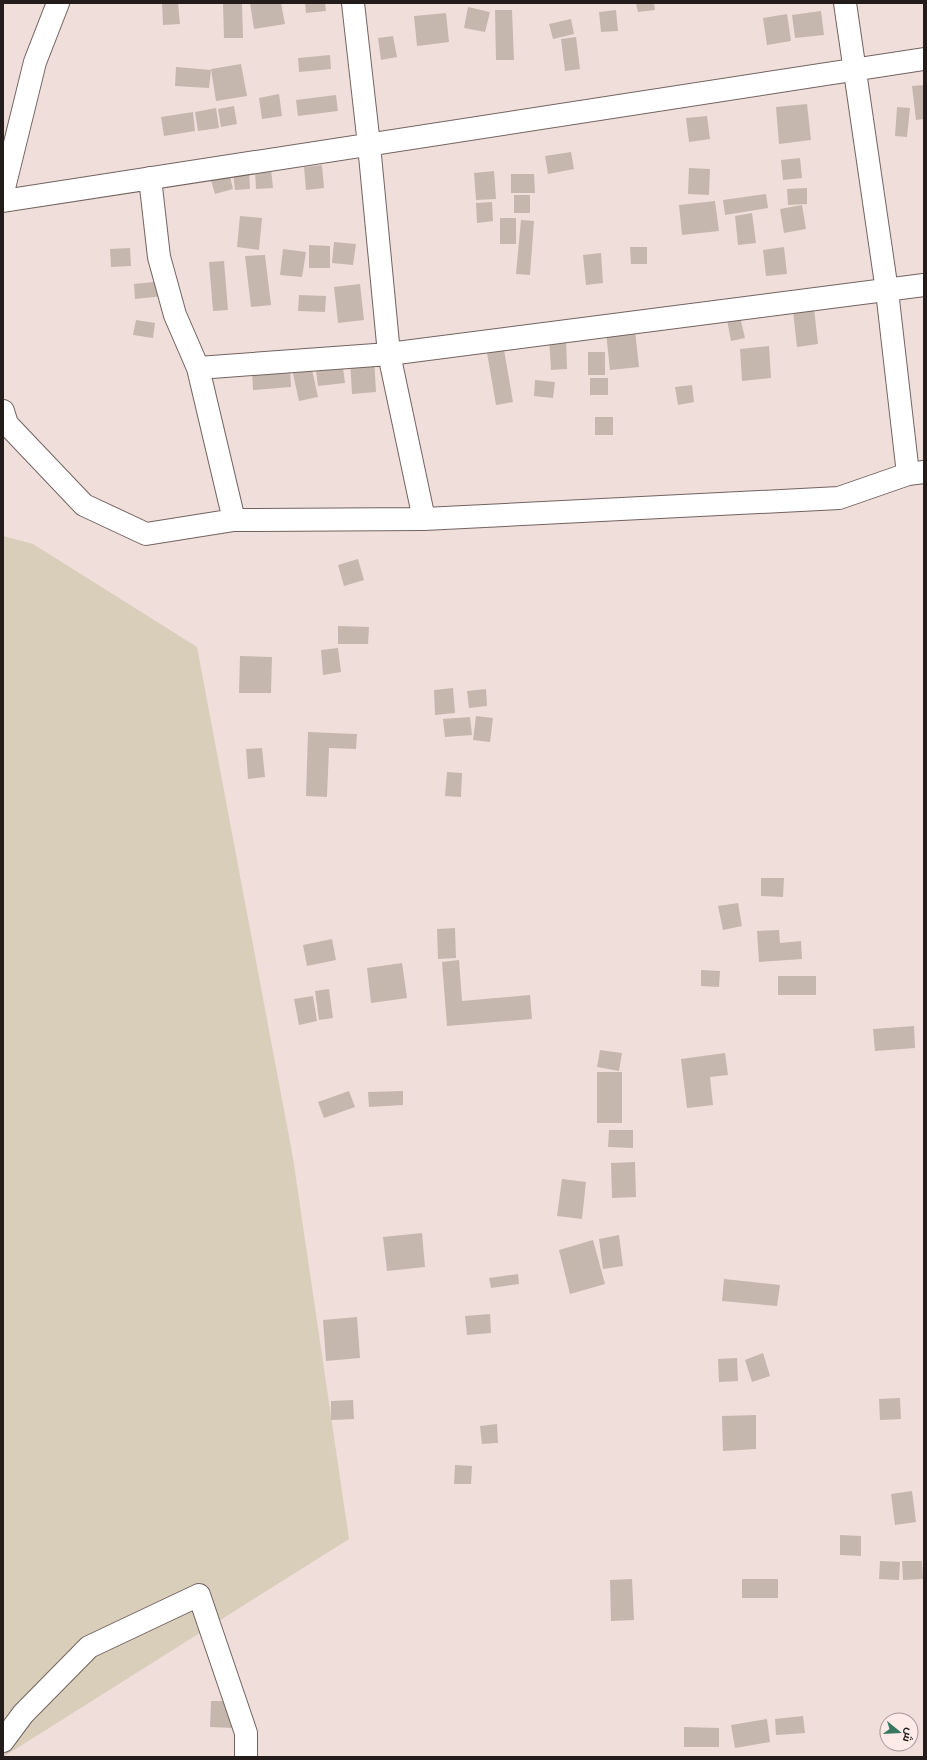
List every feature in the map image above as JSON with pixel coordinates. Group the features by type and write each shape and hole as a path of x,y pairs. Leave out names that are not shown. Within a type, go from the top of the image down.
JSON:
{"street":[{"path":"3,192 35,62 58,3"},
{"path":"353,3 389,354 424,519"},
{"path":"4,420 84,505 146,534 234,520 424,519 839,498 916,473 887,290 845,3"},
{"path":"3,201 924,59"},
{"path":"150,178 159,257 175,315 198,368 234,520"},
{"path":"198,368 389,354 924,285"},
{"path":"3,1741 23,1714 90,1647 199,1595 246,1733 246,1757"}],"shaded area":[{"path":"3,536 33,544 197,647 293,1158 349,1539 3,1757"}],"building":[{"path":"162,3 178,3 180,24 163,25"},
{"path":"223,3 242,3 243,38 224,38"},
{"path":"250,3 281,3 285,24 254,29"},
{"path":"305,3 325,3 326,11 306,13"},
{"path":"636,3 654,3 655,10 638,12"},
{"path":"468,7 490,12 485,32 464,28"},
{"path":"495,10 512,10 514,60 496,60"},
{"path":"616,10 618,31 601,32 599,12"},
{"path":"821,11 824,35 795,38 792,15"},
{"path":"446,13 449,42 417,46 414,16"},
{"path":"787,14 791,41 767,45 763,18"},
{"path":"571,19 574,34 553,39 549,24"},
{"path":"393,36 397,57 381,60 378,38"},
{"path":"576,37 580,69 565,71 561,39"},
{"path":"330,55 331,69 299,72 298,58"},
{"path":"241,64 247,96 216,101 211,69"},
{"path":"176,67 211,70 209,88 175,86"},
{"path":"924,85 924,119 916,120 912,86"},
{"path":"279,94 282,116 262,119 259,98"},
{"path":"336,95 338,111 298,116 296,100"},
{"path":"807,104 811,140 779,144 776,107"},
{"path":"234,106 237,124 221,127 218,109"},
{"path":"897,107 910,108 907,137 895,136"},
{"path":"216,108 219,128 198,131 195,112"},
{"path":"193,112 195,131 164,136 161,117"},
{"path":"707,116 710,139 689,142 686,118"},
{"path":"571,152 574,169 548,174 545,156"},
{"path":"800,158 802,178 783,180 781,160"},
{"path":"322,165 324,188 306,190 304,167"},
{"path":"689,168 710,169 709,195 688,194"},
{"path":"271,169 273,188 256,189 255,170"},
{"path":"249,171 250,189 235,190 233,173"},
{"path":"494,171 496,199 476,200 474,173"},
{"path":"229,172 233,189 215,194 210,177"},
{"path":"511,174 534,174 535,193 511,193"},
{"path":"807,188 807,204 788,205 787,189"},
{"path":"766,194 768,208 725,215 723,200"},
{"path":"514,195 530,195 530,213 514,213"},
{"path":"715,201 719,231 682,235 679,205"},
{"path":"492,202 493,221 477,223 476,203"},
{"path":"802,205 806,229 784,233 780,209"},
{"path":"752,213 756,243 738,245 735,216"},
{"path":"240,216 262,218 259,250 237,247"},
{"path":"500,218 516,218 516,244 500,244"},
{"path":"521,220 534,221 530,275 516,274"},
{"path":"334,242 356,244 353,265 332,263"},
{"path":"309,245 330,246 330,268 309,268"},
{"path":"630,247 647,247 647,264 631,264"},
{"path":"784,247 787,274 766,276 763,250"},
{"path":"130,248 131,266 111,267 110,249"},
{"path":"283,249 306,252 302,277 280,275"},
{"path":"601,253 603,283 586,285 583,255"},
{"path":"265,255 271,305 251,307 245,256"},
{"path":"224,261 228,310 213,311 209,262"},
{"path":"163,281 164,296 135,299 134,284"},
{"path":"360,284 364,320 338,323 334,287"},
{"path":"299,295 326,296 325,312 298,311"},
{"path":"814,308 818,344 797,347 793,311"},
{"path":"740,317 745,338 731,341 727,320"},
{"path":"136,320 155,323 153,338 133,335"},
{"path":"635,330 639,367 610,370 606,333"},
{"path":"549,337 566,337 567,369 551,370"},
{"path":"503,344 513,402 496,405 486,347"},
{"path":"769,346 771,378 742,381 740,349"},
{"path":"588,352 605,352 605,375 588,375"},
{"path":"374,358 376,392 352,394 350,360"},
{"path":"342,360 345,383 318,386 315,363"},
{"path":"311,365 318,397 299,401 292,369"},
{"path":"290,369 291,387 253,390 252,372"},
{"path":"590,378 608,378 608,395 590,395"},
{"path":"535,380 555,382 553,398 534,396"},
{"path":"692,385 694,402 678,405 675,387"},
{"path":"595,417 613,417 613,435 595,435"},
{"path":"358,559 364,580 344,586 338,565"},
{"path":"338,626 369,627 368,644 338,644"},
{"path":"338,648 341,672 323,675 321,650"},
{"path":"240,656 272,657 271,693 239,693"},
{"path":"453,688 455,713 435,715 434,690"},
{"path":"486,689 487,706 469,708 467,691"},
{"path":"476,716 493,718 490,742 473,740"},
{"path":"470,717 472,735 445,737 443,719"},
{"path":"308,732 357,734 356,749 329,748 327,797 306,796"},
{"path":"262,748 265,777 248,779 246,749"},
{"path":"447,772 462,773 461,797 445,796"},
{"path":"761,878 784,878 783,897 761,896"},
{"path":"738,903 742,926 723,930 718,906"},
{"path":"455,928 456,958 438,959 437,929"},
{"path":"779,930 780,943 801,941 802,959 759,962 757,931"},
{"path":"332,939 336,960 307,966 303,945"},
{"path":"459,960 462,1001 530,995 532,1019 447,1026 442,962"},
{"path":"402,963 407,998 371,1003 367,968"},
{"path":"701,970 720,971 719,987 701,986"},
{"path":"778,976 816,976 816,995 778,995"},
{"path":"329,989 333,1018 319,1020 315,991"},
{"path":"313,996 317,1021 299,1025 294,999"},
{"path":"914,1026 915,1048 875,1051 873,1029"},
{"path":"600,1050 622,1053 619,1071 597,1067"},
{"path":"725,1053 728,1075 710,1077 713,1105 687,1108 681,1059"},
{"path":"597,1072 622,1072 622,1123 597,1123"},
{"path":"349,1091 355,1107 324,1118 318,1102"},
{"path":"403,1091 403,1105 369,1107 368,1092"},
{"path":"609,1130 633,1130 633,1148 608,1147"},
{"path":"635,1162 636,1197 612,1198 611,1163"},
{"path":"562,1179 586,1182 582,1219 557,1216"},
{"path":"422,1233 425,1267 387,1271 383,1237"},
{"path":"619,1235 623,1266 603,1269 599,1239"},
{"path":"593,1240 605,1284 570,1294 559,1250"},
{"path":"518,1274 519,1284 491,1288 489,1278"},
{"path":"724,1279 780,1285 777,1306 722,1301"},
{"path":"490,1314 491,1333 467,1335 465,1316"},
{"path":"357,1317 360,1358 326,1361 323,1320"},
{"path":"763,1353 770,1376 752,1382 745,1360"},
{"path":"737,1358 738,1381 719,1382 718,1359"},
{"path":"900,1398 901,1419 880,1420 879,1399"},
{"path":"353,1400 354,1419 331,1420 331,1401"},
{"path":"756,1415 756,1449 723,1451 722,1416"},
{"path":"497,1424 498,1443 482,1444 480,1426"},
{"path":"455,1465 472,1466 471,1484 454,1484"},
{"path":"912,1491 916,1522 895,1525 891,1494"},
{"path":"840,1535 861,1536 861,1556 840,1555"},
{"path":"880,1561 900,1562 899,1580 879,1579"},
{"path":"902,1561 922,1561 923,1579 903,1580"},
{"path":"632,1579 634,1620 611,1621 610,1580"},
{"path":"742,1579 778,1579 778,1598 742,1598"},
{"path":"211,1701 234,1701 233,1728 210,1727"},
{"path":"803,1716 805,1733 776,1735 775,1719"},
{"path":"767,1719 770,1742 735,1748 731,1725"},
{"path":"684,1727 719,1728 719,1747 684,1747"}]}
